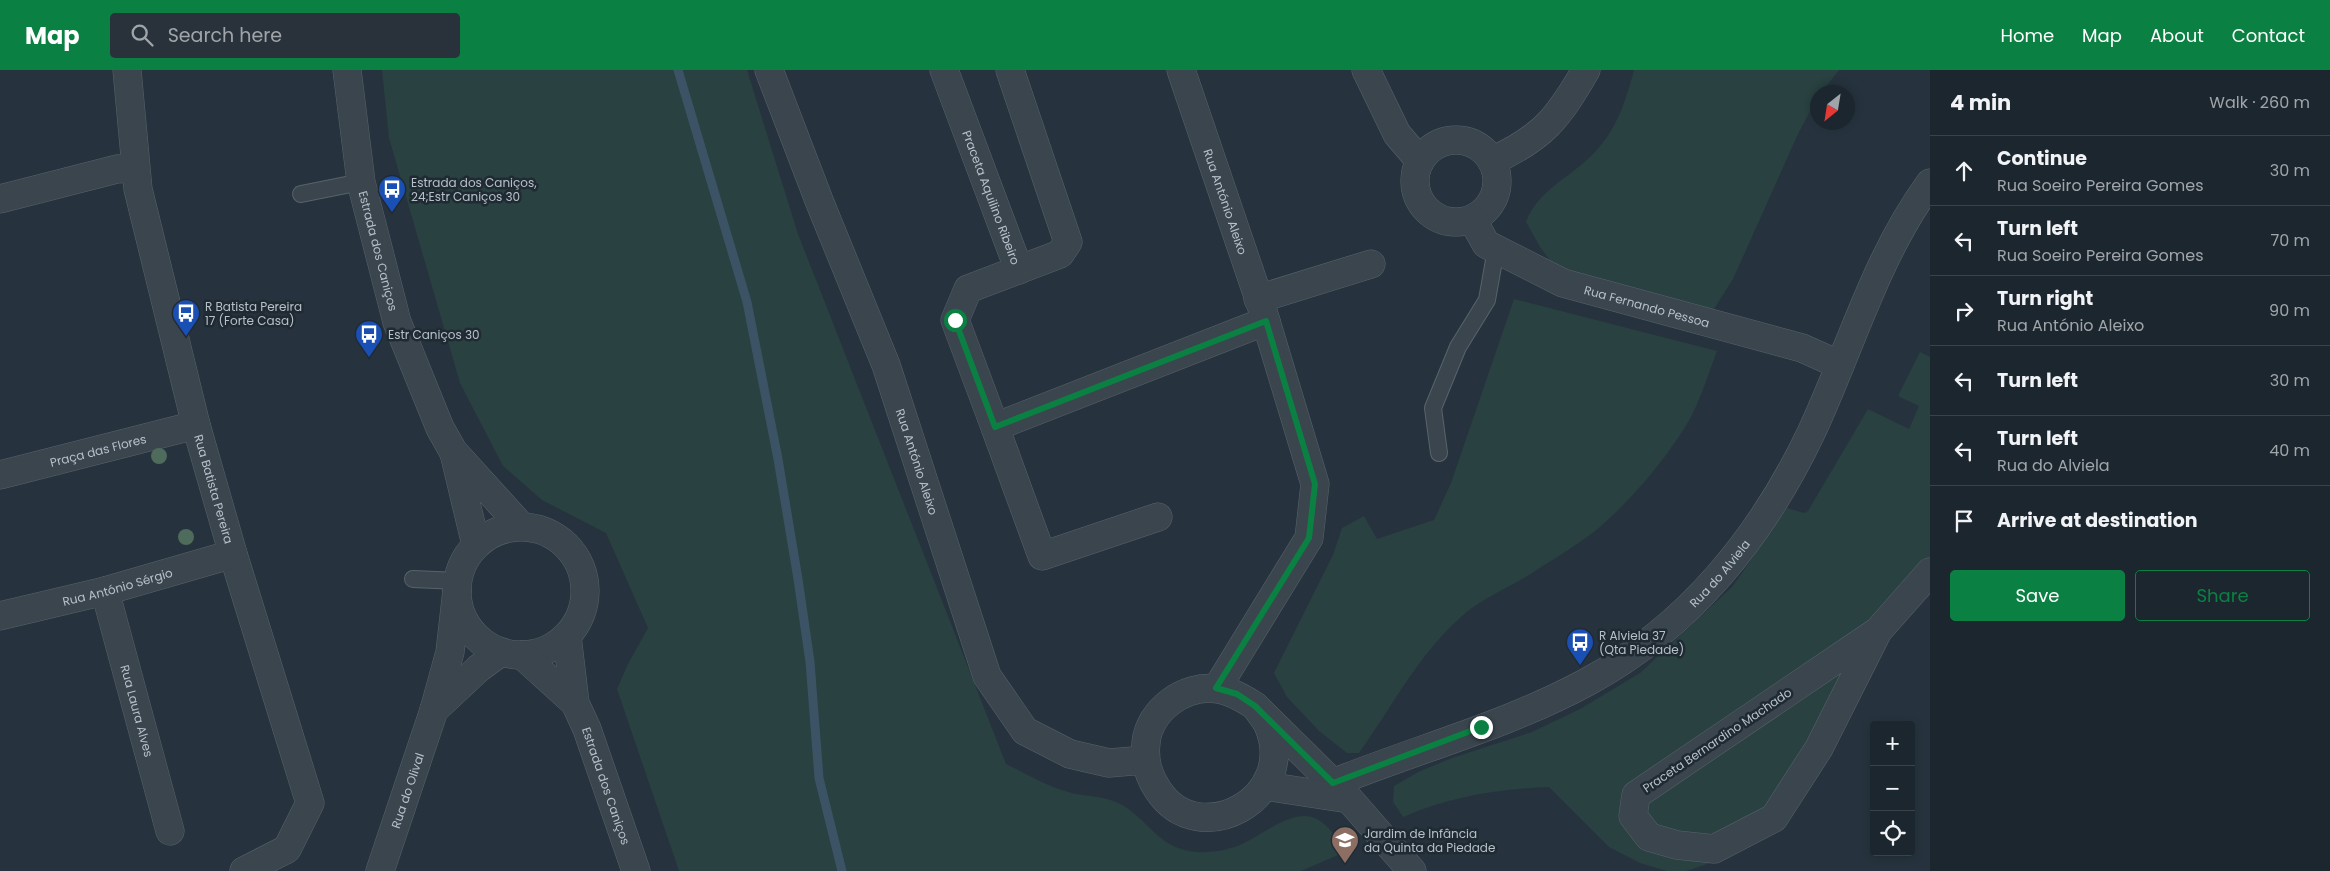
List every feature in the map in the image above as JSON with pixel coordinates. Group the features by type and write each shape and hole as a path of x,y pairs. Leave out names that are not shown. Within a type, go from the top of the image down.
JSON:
{"street":[{"name":"Rua Batista Pereira","path":"126,70 138,189 196,425 233,554 310,803 290,860 244,871"},
{"name":"Estrada dos Caniços","path":"347,70 361,182 397,322 440,428 453,451 521,526"},
{"name":"Rua António Aleixo","path":"769,70 820,203 886,365 987,676 1025,731 1070,754 1109,764 1145,760"},
{"name":"Praceta Aquilino Ribeiro","path":"944,70 1019,270 1060,254 1068,242 1010,70"},
{"name":"Rua António Aleixo","path":"1181,70 1262,310 1315,484 1309,538 1216,688"},
{"path":"1366,70 1397,134 1420,161"},
{"path":"1492,161 1513,151 1546,130 1568,102 1586,70"},
{"path":"1450,140 1474,143 1485,151 1492,161 1497,174 1497,188 1493,201 1484,212 1472,219 1460,222 1447,222 1435,217 1418,198 1415,173 1427,151 1438,144 1450,140"},
{"path":"0,199 117,169 135,168"},
{"name":"Rua do Alviela","path":"1341,791 1568,691 1618,664 1664,630 1689,608 1723,572 1760,524 1788,479 1840,365 1891,245 1910,210 1930,183"},
{"name":"Rua Fernando Pessoa","path":"1472,219 1486,244 1563,284 1802,348 1840,365"},
{"path":"995,427 1371,264"},
{"path":"1019,270 968,289 955,320 1042,556 1158,517"},
{"name":"Praça das Flores","path":"0,475 196,425"},
{"name":"Estrada dos Caniços","path":"453,451 476,545"},
{"name":"Estrada dos Caniços","path":"512,654 538,653 554,646 567,636 580,619 586,598 585,576 576,556 562,540 543,530 521,526 504,528 489,534 465,558 457,586 460,610 469,629 484,643 512,654 575,702"},
{"name":"Rua António Sérgio","path":"0,616 105,591 233,554"},
{"name":"Praceta Bernardino Machado","path":"1878,631 1819,748 1774,818 1714,849 1678,845 1649,837 1633,816 1636,795 1919,602 1930,572"},
{"name":"Rua do Olival","path":"380,871 434,710 450,652 457,586"},
{"name":"Rua Laura Alves","path":"105,591 170,831"},
{"name":"Estrada dos Caniços","path":"567,636 575,702 587,729 636,871"},
{"path":"434,710 479,668 512,654"},
{"path":"1255,706 1267,724 1274,745 1273,766 1265,786 1252,802 1235,812 1216,817 1196,816 1177,808 1162,796 1150,779 1145,760 1146,741 1152,722 1163,707 1179,696 1197,689 1216,688 1237,694 1255,706 1341,791 1412,871"},
{"path":"1265,786 1341,791"}],"lane":[{"path":"301,194 361,182"},
{"path":"1439,453 1433,408 1458,347 1487,300 1496,249"},
{"path":"413,579 457,586"}],"green space":[{"path":"382,70 747,70 798,234 1006,764 1058,788 1073,793 1112,800 1136,815 1166,842 1184,850 1202,852 1227,849 1244,843 1279,823 1299,816 1308,816 1321,821 1344,846 1345,852 1301,871 679,871 617,689 628,664 648,628 606,533 542,500 503,466 460,383 389,138"},
{"path":"1634,70 1839,70 1827,85 1810,85 1810,111 1733,279 1712,312 1582,282 1552,263 1540,247 1526,222 1531,211 1547,192 1586,161 1603,143 1620,114"},
{"path":"1514,299 1717,351 1692,415 1661,462 1635,492 1595,531 1567,551 1479,603 1461,617 1432,648 1406,682 1359,753 1347,753 1319,731 1287,697 1274,673 1333,555 1342,528 1364,516 1377,539 1434,520 1451,483"},
{"path":"1920,352 1930,357 1930,594 1878,631 1767,834 1710,863 1686,871 1667,871 1640,863 1609,847 1549,787 1474,795 1438,804 1403,817 1393,802 1394,786 1418,772 1452,758 1532,732 1580,709 1640,673 1733,586 1787,508 1804,513 1808,511 1868,409 1909,429 1919,406 1898,396"}],"waterway":[{"path":"678,70 747,302 778,459 798,579 810,662 819,778 842,871"}],"place":[{"name":"Estrada dos Caniços, 24;Estr Caniços 30","path":"392,213"},
{"name":"R Batista Pereira 17 (Forte Casa)","path":"186,337"},
{"name":"Estr Caniços 30","path":"369,358"},
{"name":"R Alviela 37 (Qta Piedade)","path":"1580,666"},
{"name":"Jardim de Infância da Quinta da Piedade","path":"1345,864"}],"route":[{"path":"955,320 995,427 1266,321 1315,484 1309,538 1220,685 1216,688 1237,694 1255,706 1333,783 1481,727"}]}
